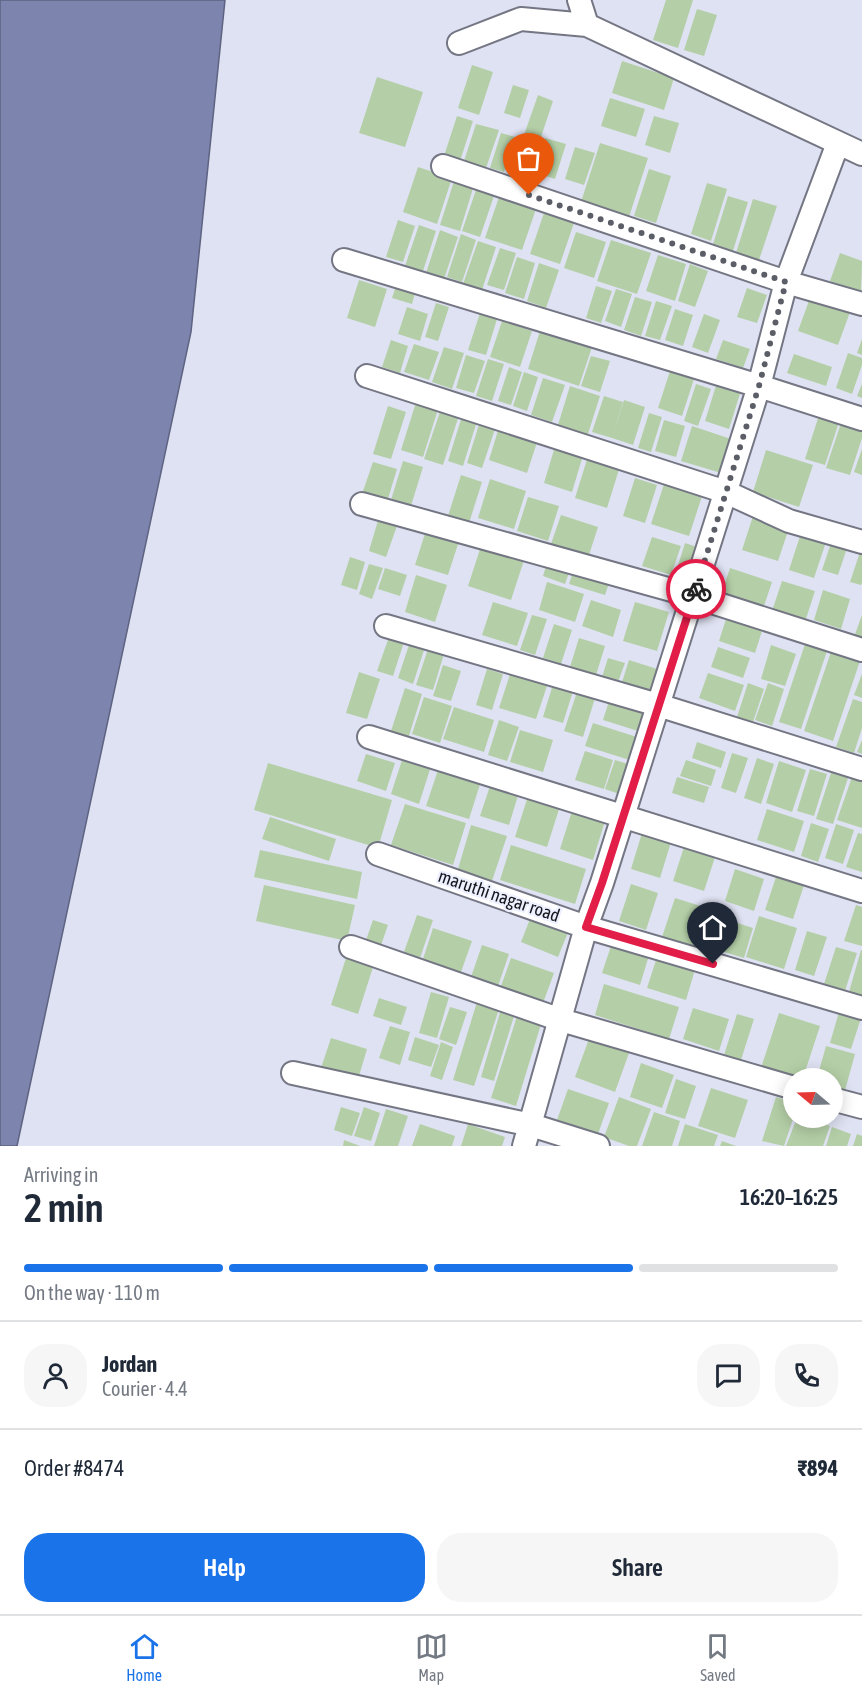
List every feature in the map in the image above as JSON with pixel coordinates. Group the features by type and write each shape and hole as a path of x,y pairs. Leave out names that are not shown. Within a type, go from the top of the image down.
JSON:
{"street":[{"path":"579,0 587,25"},
{"path":"459,43 521,19 587,25 862,154"},
{"path":"527,1136 586,927 759,386 786,282 838,143"},
{"path":"443,166 786,282 862,304"},
{"path":"344,260 862,419"},
{"path":"367,376 726,492 789,522 862,542"},
{"path":"362,504 693,596 862,650"},
{"path":"386,626 658,705 862,769"},
{"path":"369,737 862,891"},
{"name":"maruthi nagar road","path":"378,854 586,927 862,1008"},
{"path":"351,947 561,1020 783,1085"},
{"path":"293,1073 527,1136 598,1146"},
{"path":"843,1102 862,1107"}],"water":[{"path":"0,0 225,0 191,332 17,1146 0,1146"}],"building":[{"path":"666,0 693,0 678,48 653,40"},
{"path":"697,9 717,15 704,56 684,50"},
{"path":"622,61 674,78 664,110 612,93"},
{"path":"472,65 493,72 479,115 458,108"},
{"path":"377,77 423,92 405,147 359,133"},
{"path":"513,85 529,90 520,118 504,113"},
{"path":"538,95 553,101 540,140 524,135"},
{"path":"610,98 645,109 636,137 601,126"},
{"path":"457,116 473,121 460,161 444,156"},
{"path":"654,116 679,123 670,153 645,145"},
{"path":"476,124 499,130 486,168 464,161"},
{"path":"501,133 515,137 504,172 490,168"},
{"path":"545,138 566,144 555,179 534,172"},
{"path":"517,140 537,145 526,178 507,172"},
{"path":"600,143 648,158 629,217 581,202"},
{"path":"575,147 595,153 584,185 565,179"},
{"path":"418,167 452,178 437,224 403,212"},
{"path":"649,169 671,176 656,223 634,216"},
{"path":"455,178 474,185 460,231 440,225"},
{"path":"707,183 727,189 711,241 691,234"},
{"path":"477,187 495,193 480,237 462,231"},
{"path":"500,194 537,206 522,250 485,238"},
{"path":"728,196 748,202 733,251 713,244"},
{"path":"753,199 777,206 758,263 735,256"},
{"path":"545,210 575,220 560,264 530,254"},
{"path":"398,220 415,226 403,262 386,257"},
{"path":"419,225 436,231 423,271 405,266"},
{"path":"440,230 458,237 444,279 426,273"},
{"path":"576,232 606,242 594,278 564,268"},
{"path":"461,234 476,240 462,282 447,277"},
{"path":"611,240 651,253 637,294 597,281"},
{"path":"478,241 496,247 482,290 463,284"},
{"path":"500,248 516,253 504,290 487,285"},
{"path":"840,253 862,261 861,292 830,281"},
{"path":"658,255 686,264 675,301 646,291"},
{"path":"517,257 535,263 524,299 505,293"},
{"path":"539,263 559,270 546,308 527,301"},
{"path":"690,264 708,271 695,307 678,301"},
{"path":"359,280 387,289 375,327 347,318"},
{"path":"398,280 417,286 412,304 392,298"},
{"path":"596,286 612,291 601,323 586,318"},
{"path":"747,288 767,295 757,323 737,317"},
{"path":"616,289 632,294 621,327 605,321"},
{"path":"635,297 652,302 641,336 624,330"},
{"path":"810,298 850,312 838,345 798,331"},
{"path":"656,301 672,306 660,340 645,336"},
{"path":"436,303 449,307 438,341 425,337"},
{"path":"407,307 428,314 420,341 398,334"},
{"path":"675,309 693,315 683,346 665,340"},
{"path":"480,313 497,319 486,355 468,350"},
{"path":"704,314 720,320 708,353 692,347"},
{"path":"502,321 532,331 520,367 490,357"},
{"path":"540,331 592,347 579,386 528,369"},
{"path":"862,339 862,355 857,353"},
{"path":"391,340 408,346 400,373 382,367"},
{"path":"723,340 750,349 743,368 716,359"},
{"path":"414,344 439,352 429,380 404,372"},
{"path":"444,347 464,353 452,389 432,382"},
{"path":"848,353 862,358 862,365 852,394 836,388"},
{"path":"794,354 832,367 826,386 787,373"},
{"path":"466,355 485,361 474,393 456,388"},
{"path":"591,356 610,361 600,392 581,386"},
{"path":"488,359 504,364 492,401 476,396"},
{"path":"672,365 696,373 682,416 658,408"},
{"path":"509,367 522,372 511,405 498,401"},
{"path":"524,372 538,377 527,411 513,406"},
{"path":"719,376 743,384 729,429 705,421"},
{"path":"543,378 565,385 552,422 531,415"},
{"path":"696,384 711,389 698,426 684,421"},
{"path":"862,384 862,398 857,396"},
{"path":"570,386 600,396 587,437 557,428"},
{"path":"418,396 440,403 423,457 401,450"},
{"path":"604,396 623,402 612,438 592,432"},
{"path":"624,400 645,407 633,445 612,438"},
{"path":"443,403 461,409 443,465 424,459"},
{"path":"388,406 406,412 391,459 373,454"},
{"path":"820,412 840,419 825,465 805,459"},
{"path":"463,413 478,418 463,466 448,461"},
{"path":"649,413 662,417 651,452 638,448"},
{"path":"843,417 862,423 862,438 850,475 826,468"},
{"path":"481,418 497,423 482,468 467,463"},
{"path":"664,420 685,426 676,457 655,451"},
{"path":"500,424 539,436 527,473 489,460"},
{"path":"692,426 731,439 721,473 681,461"},
{"path":"556,443 584,452 572,492 544,483"},
{"path":"862,449 862,475 854,472"},
{"path":"766,450 813,465 799,507 753,492"},
{"path":"589,453 621,463 607,508 575,498"},
{"path":"403,461 423,467 410,509 390,503"},
{"path":"373,462 397,469 387,502 362,494"},
{"path":"461,475 482,482 469,523 448,516"},
{"path":"635,478 657,485 645,523 623,516"},
{"path":"666,478 704,490 689,536 651,524"},
{"path":"490,479 526,491 514,529 478,518"},
{"path":"528,497 559,506 548,541 517,531"},
{"path":"754,513 790,525 778,561 742,550"},
{"path":"561,515 598,527 589,555 551,544"},
{"path":"379,517 398,523 386,557 369,551"},
{"path":"428,524 461,535 448,575 415,565"},
{"path":"801,533 826,542 814,578 789,570"},
{"path":"652,537 681,546 671,575 642,566"},
{"path":"833,537 849,542 838,575 822,570"},
{"path":"483,540 526,554 511,600 468,586"},
{"path":"685,543 706,550 694,587 673,581"},
{"path":"862,546 862,583 861,585 850,582"},
{"path":"350,557 365,562 357,590 341,585"},
{"path":"547,563 570,570 565,584 543,576"},
{"path":"369,564 383,568 372,599 359,594"},
{"path":"385,568 407,575 400,596 378,589"},
{"path":"730,568 772,582 763,609 721,595"},
{"path":"574,569 610,580 605,595 569,584"},
{"path":"416,575 447,585 435,622 405,612"},
{"path":"782,581 815,591 803,628 770,617"},
{"path":"547,582 584,594 575,622 539,610"},
{"path":"823,590 850,599 841,629 814,620"},
{"path":"591,600 621,610 613,637 582,626"},
{"path":"493,602 528,613 517,646 482,635"},
{"path":"635,602 669,612 657,651 623,641"},
{"path":"532,615 547,619 535,655 520,650"},
{"path":"862,615 862,640 854,637"},
{"path":"726,619 762,631 755,653 719,641"},
{"path":"554,624 572,630 561,664 543,658"},
{"path":"389,637 404,642 393,676 377,671"},
{"path":"579,638 605,646 596,675 570,667"},
{"path":"807,638 829,645 801,729 779,722"},
{"path":"410,642 425,647 413,684 398,678"},
{"path":"771,645 796,654 785,686 761,679"},
{"path":"833,646 862,655 833,741 804,731"},
{"path":"718,647 750,658 743,678 711,667"},
{"path":"428,649 444,654 433,690 416,685"},
{"path":"608,658 625,663 618,682 602,677"},
{"path":"629,660 657,669 650,691 622,682"},
{"path":"443,665 461,671 451,701 433,696"},
{"path":"512,668 549,680 536,719 499,708"},
{"path":"487,669 503,674 492,710 476,705"},
{"path":"359,672 380,679 367,719 346,713"},
{"path":"708,673 744,685 735,711 699,698"},
{"path":"862,674 862,698 854,695"},
{"path":"554,681 574,688 563,723 543,717"},
{"path":"748,683 764,689 753,722 737,717"},
{"path":"768,683 784,689 772,726 755,720"},
{"path":"405,688 422,694 408,739 390,734"},
{"path":"577,692 595,698 583,737 564,731"},
{"path":"424,697 452,706 440,743 412,734"},
{"path":"610,698 645,709 638,731 603,720"},
{"path":"853,699 862,702 862,728 854,753 836,747"},
{"path":"454,707 494,720 484,752 443,739"},
{"path":"499,720 519,727 507,761 488,755"},
{"path":"593,723 643,739 636,762 585,746"},
{"path":"520,730 553,740 543,772 510,762"},
{"path":"862,740 862,754 857,752"},
{"path":"697,742 726,752 721,768 692,758"},
{"path":"585,751 613,760 604,789 575,780"},
{"path":"732,753 748,758 736,793 721,788"},
{"path":"366,754 395,763 386,791 357,781"},
{"path":"404,754 432,763 419,804 391,794"},
{"path":"757,758 774,764 761,804 744,798"},
{"path":"615,760 631,765 622,795 605,789"},
{"path":"686,760 716,770 711,786 680,776"},
{"path":"779,761 806,770 792,812 766,803"},
{"path":"268,763 392,800 378,848 254,810"},
{"path":"440,764 482,778 469,819 426,806"},
{"path":"810,769 827,774 814,816 797,811"},
{"path":"832,770 849,775 833,824 816,819"},
{"path":"853,774 862,777 862,828 837,820"},
{"path":"677,777 709,787 704,803 672,793"},
{"path":"492,780 520,789 509,825 480,816"},
{"path":"529,793 561,803 547,847 515,837"},
{"path":"405,804 466,823 453,865 391,845"},
{"path":"767,809 804,821 794,852 757,840"},
{"path":"572,811 605,821 593,860 560,849"},
{"path":"270,817 336,839 329,861 262,839"},
{"path":"811,823 829,829 818,862 801,856"},
{"path":"836,824 854,830 843,864 825,858"},
{"path":"471,825 507,836 492,881 458,869"},
{"path":"642,833 671,842 660,878 631,869"},
{"path":"858,833 862,834 862,872 846,867"},
{"path":"685,844 716,854 704,891 673,881"},
{"path":"511,845 586,869 575,904 500,880"},
{"path":"260,850 362,872 357,899 254,877"},
{"path":"735,869 764,879 754,911 725,901"},
{"path":"777,874 805,882 793,919 765,910"},
{"path":"631,884 658,893 646,930 619,921"},
{"path":"264,885 355,905 347,941 256,921"},
{"path":"675,898 710,909 698,948 662,937"},
{"path":"856,905 862,907 862,946 844,941"},
{"path":"532,914 569,930 558,957 521,942"},
{"path":"417,915 433,920 420,958 404,952"},
{"path":"759,916 797,928 784,969 746,957"},
{"path":"373,920 388,925 379,951 364,946"},
{"path":"731,921 753,928 744,958 721,951"},
{"path":"433,928 472,941 461,972 423,959"},
{"path":"807,931 827,937 814,976 795,970"},
{"path":"613,940 650,952 640,985 602,973"},
{"path":"482,945 509,954 497,989 470,980"},
{"path":"836,947 857,953 845,991 824,984"},
{"path":"862,950 862,996 849,992"},
{"path":"658,954 696,966 686,1000 647,988"},
{"path":"347,955 374,964 358,1014 331,1005"},
{"path":"511,958 554,973 543,1003 500,989"},
{"path":"604,984 679,1007 669,1039 595,1015"},
{"path":"431,992 449,997 437,1038 419,1033"},
{"path":"379,998 407,1007 401,1025 373,1016"},
{"path":"477,1002 499,1009 474,1086 453,1080"},
{"path":"450,1007 467,1012 456,1045 439,1039"},
{"path":"693,1008 729,1019 719,1051 683,1039"},
{"path":"501,1009 515,1013 494,1081 481,1077"},
{"path":"839,1012 861,1018 851,1049 830,1043"},
{"path":"518,1013 542,1021 516,1106 491,1098"},
{"path":"779,1013 820,1026 806,1068 783,1068 783,1075 761,1068"},
{"path":"737,1014 754,1019 741,1060 724,1055"},
{"path":"390,1026 410,1032 400,1065 379,1058"},
{"path":"415,1037 439,1045 431,1067 408,1060"},
{"path":"331,1038 367,1049 356,1086 319,1074"},
{"path":"589,1039 629,1053 615,1092 575,1077"},
{"path":"441,1042 453,1047 442,1080 430,1076"},
{"path":"826,1046 855,1054 844,1094 843,1068 820,1068"},
{"path":"641,1063 674,1075 662,1108 630,1097"},
{"path":"676,1079 696,1086 685,1119 665,1113"},
{"path":"711,1088 748,1100 735,1138 698,1126"},
{"path":"568,1089 609,1103 598,1134 557,1120"},
{"path":"619,1097 651,1109 637,1146 629,1146 604,1137"},
{"path":"776,1097 783,1099 783,1128 790,1128 784,1146 762,1141"},
{"path":"341,1107 360,1113 352,1136 334,1130"},
{"path":"364,1107 380,1113 371,1141 354,1136"},
{"path":"386,1109 408,1116 398,1146 374,1146"},
{"path":"654,1112 680,1121 672,1146 642,1146"},
{"path":"420,1124 455,1136 452,1146 412,1146"},
{"path":"468,1124 505,1137 502,1146 461,1146"},
{"path":"685,1124 718,1135 714,1146 678,1146"},
{"path":"793,1128 829,1128 823,1146 786,1146"},
{"path":"832,1128 851,1134 847,1146 826,1146"},
{"path":"857,1134 862,1136 862,1146 853,1146"},
{"path":"344,1140 360,1146 343,1146"},
{"path":"722,1141 736,1146 720,1146"}],"way so far":[{"path":"529,195 786,282 759,386 696,589"}],"route":[{"path":"696,589 586,927 713,964"}]}
